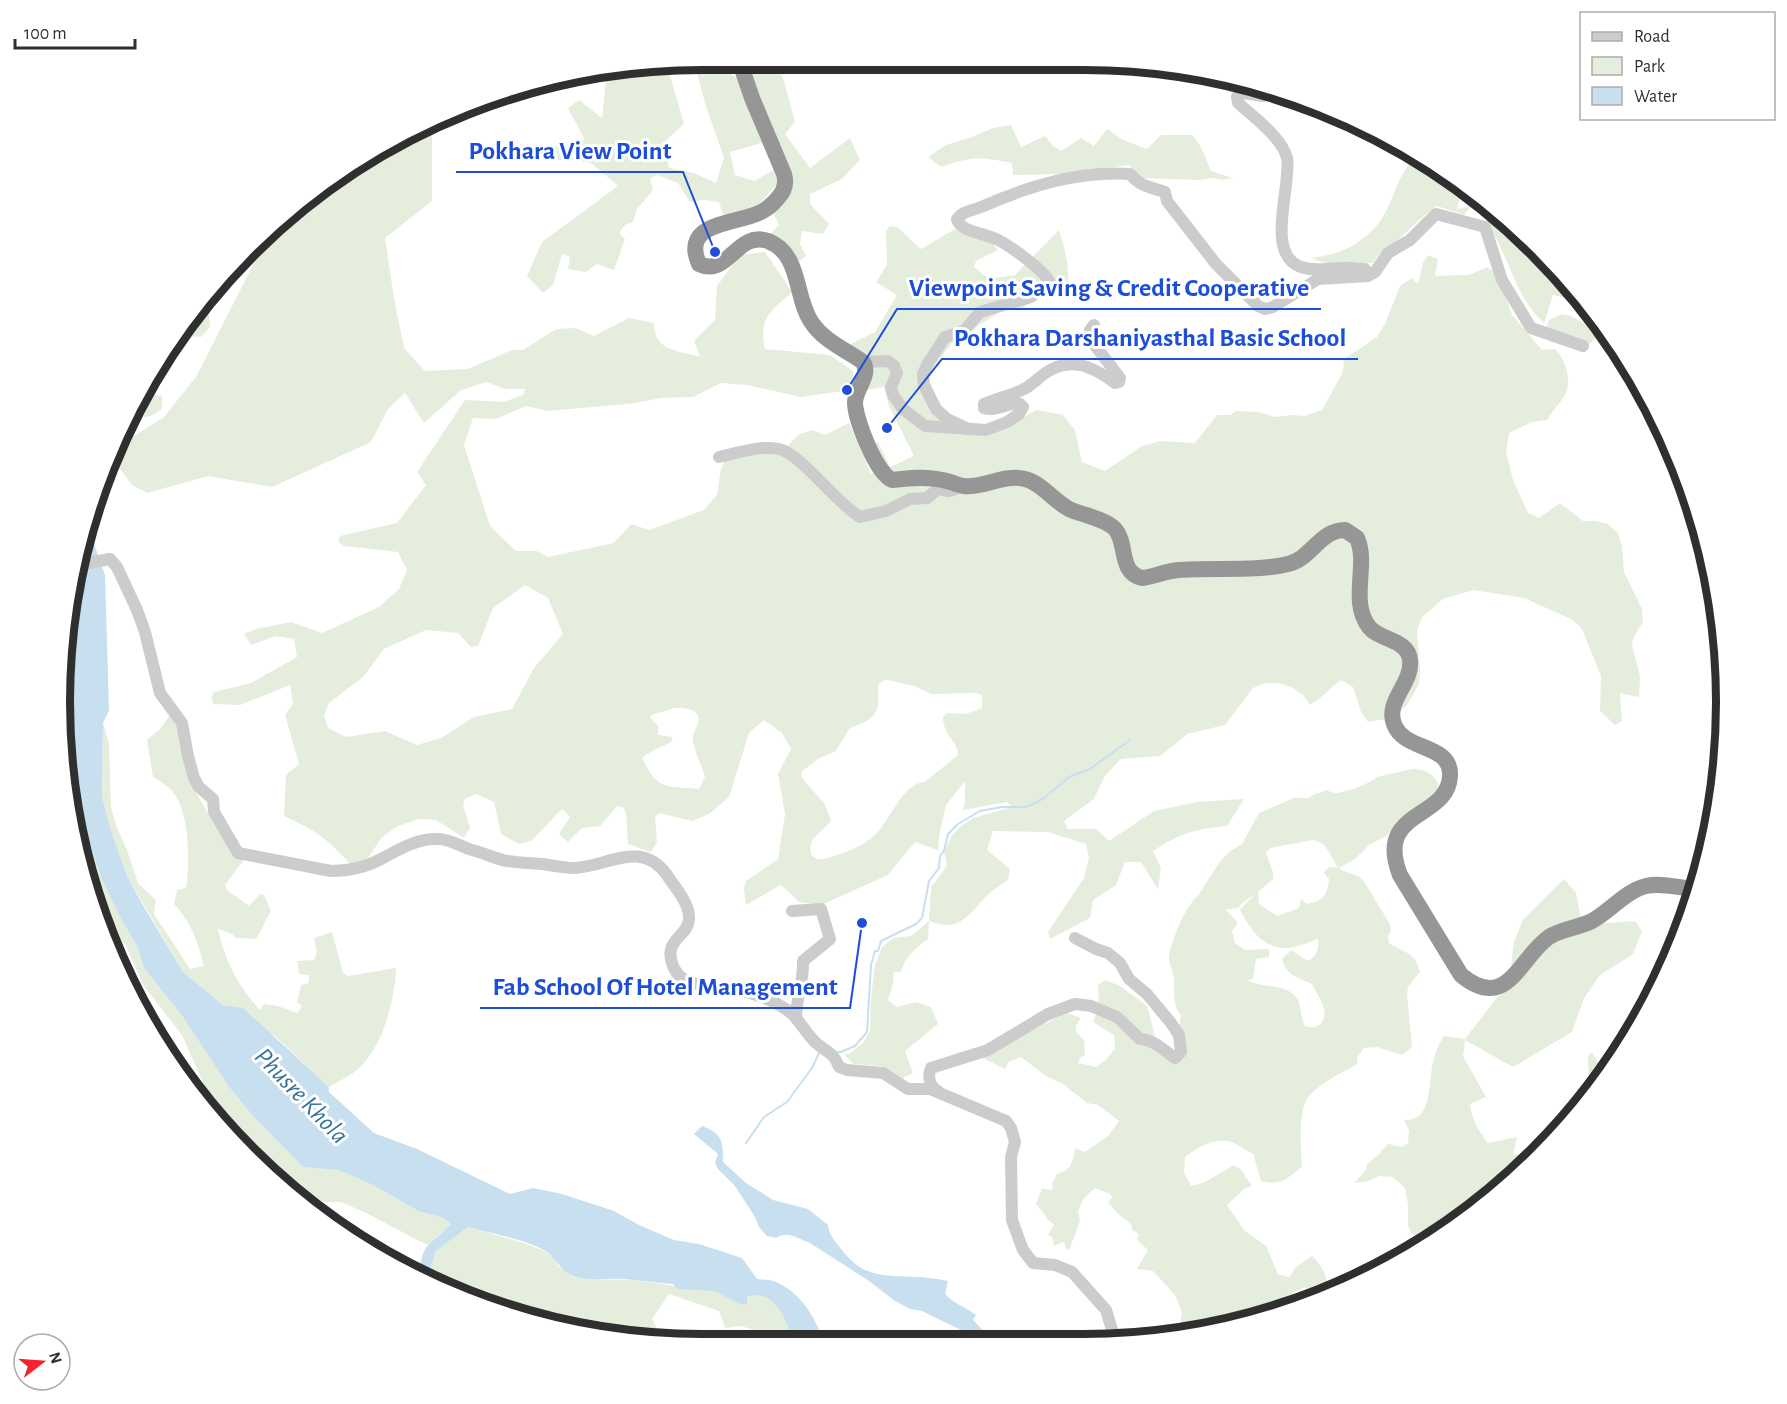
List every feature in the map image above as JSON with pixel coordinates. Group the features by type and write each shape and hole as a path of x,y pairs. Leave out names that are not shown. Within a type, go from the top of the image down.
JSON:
{"highway":[{"path":"743,70 752,98 784,174 785,184 780,197 762,212 722,223 707,230 699,238 695,249 699,264 707,268 722,264 743,243 764,240 780,248 791,264 805,309 813,325 828,340 863,362 866,371 856,397 857,414 882,472 892,480 941,479 964,486 1019,478 1035,484 1070,509 1104,522 1115,529 1122,543 1128,569 1137,577 1142,578 1176,570 1288,564 1300,559 1334,531 1345,530 1354,534 1361,547 1360,594 1366,621 1376,633 1400,644 1409,655 1408,677 1394,706 1392,718 1394,726 1406,739 1444,757 1450,768 1449,782 1444,793 1399,832 1394,845 1395,861 1400,875 1455,967 1468,981 1489,987 1504,984 1514,977 1548,938 1592,920 1638,889 1654,885 1688,888"}],"street":[{"path":"1259,95 1245,93 1237,97 1238,103 1276,138 1287,157 1282,241 1288,258 1299,267 1321,270 1342,268 1375,272"},
{"path":"968,429 948,419 936,409 924,385 923,374 927,365 945,337 964,331 980,312 1031,297 1050,282 1045,274 998,240 964,228 958,224 957,219 962,213 977,209 1011,193 1052,180 1109,172 1131,174 1137,182 1146,187 1165,192 1167,201 1216,264 1258,306 1265,309 1273,307 1318,279 1368,276 1375,272 1388,253 1410,240 1436,214 1485,227 1502,280 1531,327 1583,346"},
{"path":"863,362 888,361 894,366 897,373 891,387 893,394 903,409 925,426 986,430 1007,422 1023,410 1020,404 1014,403 989,410 984,408 984,404 1024,389 1048,371 1067,364 1082,365 1098,370 1115,383 1119,381 1120,378 1094,344 1090,330 1094,325"},
{"path":"719,457 759,449 780,449 791,455 816,477 849,511 860,517 886,511 910,500 927,498 938,489 949,491 964,486"},
{"path":"87,563 110,559 114,563 145,632 160,693 182,723 194,778 199,787 213,799 214,812 238,853 331,871 345,871 357,869 383,858 399,848 438,839 453,841 464,848 506,861 561,867 576,868 629,857 651,859 660,866 686,903 688,926 671,947 670,957 674,970 682,978 694,984 754,995 787,1009 816,1042 832,1054 839,1067 847,1070 883,1073 908,1089 930,1089 1006,1121 1011,1128 1015,1142 1011,1157 1012,1220 1023,1250 1033,1263 1055,1264 1072,1272 1106,1310 1113,1333"},
{"path":"792,911 821,909 830,939 802,961 803,979 796,1006 796,1018"},
{"path":"941,1094 934,1089 929,1078 931,1068 988,1050 1012,1033 1037,1022 1048,1014 1075,1004 1091,1006 1117,1017 1140,1039 1155,1043 1175,1058 1179,1056 1181,1052 1179,1035 1147,994 1129,979 1120,963 1108,953 1075,938"}],"green space":[{"path":"694,70 724,70 739,79 762,143 730,152 735,175 754,181 774,170 779,182 751,213 725,220 719,202 704,200 690,202 678,183 657,175 650,178 653,190 637,209 633,222 625,225 619,233 625,239 614,270 597,264 586,272 568,269 570,257 562,254 553,285 543,293 527,276 542,242 618,186 591,163 553,160 551,147 585,140 568,108 579,100 602,118 605,78 669,72 684,124 664,142 669,168 694,173 716,183 724,158"},
{"path":"747,70 779,70 795,122 785,134 810,168 850,138 860,160 842,179 810,194 810,204 829,224 823,234 802,231 800,244 806,256 795,264 769,235 779,225 771,209 786,198"},
{"path":"1011,125 1021,147 1045,136 1053,146 1061,151 1081,138 1094,146 1107,129 1123,140 1147,149 1161,135 1192,135 1201,147 1211,171 1233,178 1199,180 1141,178 1129,165 1061,174 1013,175 1012,163 976,159 941,167 928,157 946,145 993,128"},
{"path":"432,132 432,201 385,238 404,348 425,371 468,369 512,350 523,350 556,329 576,328 594,336 629,318 654,323 655,332 662,344 675,351 700,357 694,341 715,320 717,286 740,255 765,252 792,292 772,310 765,322 763,338 765,349 830,355 853,371 854,383 844,391 801,397 747,385 721,383 693,397 661,398 636,403 547,411 526,406 496,419 473,418 464,445 490,526 516,551 537,551 548,557 614,543 631,524 649,530 704,510 717,495 721,468 734,447 767,442 787,446 800,434 813,430 825,435 849,423 871,474 880,469 872,444 878,442 890,467 914,456 889,406 884,387 866,390 866,370 848,350 851,344 875,332 897,295 876,282 887,265 886,231 890,226 897,227 921,249 955,229 989,240 998,250 976,261 974,267 989,279 1015,275 1059,230 1066,257 1068,284 1043,293 1022,310 1003,310 953,342 921,383 935,411 970,434 997,432 1036,410 1063,415 1075,430 1082,462 1105,471 1142,446 1161,441 1195,443 1217,415 1230,415 1236,411 1259,412 1274,417 1304,416 1322,410 1343,372 1344,359 1377,337 1385,324 1400,286 1412,278 1418,284 1423,263 1428,255 1438,259 1435,276 1469,275 1487,267 1498,274 1512,315 1542,350 1555,349 1568,373 1566,394 1547,420 1532,422 1509,433 1506,451 1513,480 1528,513 1539,518 1560,503 1583,521 1608,524 1618,533 1622,546 1624,572 1642,609 1643,622 1634,637 1632,646 1640,675 1639,697 1620,693 1622,721 1615,725 1600,711 1601,676 1582,629 1573,620 1524,598 1473,590 1443,599 1422,617 1417,630 1419,684 1407,705 1392,718 1368,722 1361,712 1353,687 1341,680 1310,705 1303,695 1291,687 1279,683 1265,683 1253,688 1225,725 1187,734 1160,756 1121,759 1104,777 1094,799 1064,821 1068,829 1096,829 1109,841 1154,811 1197,802 1244,799 1227,826 1188,833 1153,851 1161,868 1158,889 1141,862 1125,862 1116,885 1093,900 1090,918 1050,939 1048,932 1084,878 1089,858 1086,844 1048,832 993,831 987,850 1010,869 1008,880 992,891 972,912 958,922 950,925 929,921 931,887 947,866 944,851 953,834 973,818 1012,807 1007,802 963,810 965,781 946,805 938,850 915,842 888,875 821,905 799,902 781,885 746,905 744,888 746,881 778,859 785,814 778,774 791,749 782,733 764,720 749,733 729,797 709,814 692,821 659,813 655,817 657,842 651,852 628,844 626,813 623,807 617,806 600,826 582,828 568,842 559,834 570,817 562,809 531,841 519,844 501,834 494,802 476,794 465,799 463,805 470,828 464,838 436,820 419,819 398,826 382,837 368,858 351,865 320,836 284,816 286,775 299,764 285,715 293,704 290,685 240,705 214,704 211,698 214,692 251,683 297,657 294,639 275,636 251,645 244,634 256,629 291,622 322,633 379,607 399,589 407,570 398,552 344,546 338,542 340,536 397,523 426,485 417,472 465,400 504,402 523,395 525,389 505,389 487,382 461,390 424,423 405,393 388,409 371,442 272,487 208,476 147,493 132,485 117,465 129,439 163,418 196,377 260,251 351,177 386,155","holes":["525,585 548,598 563,634 534,668 512,709 474,717 441,738 417,745 385,731 346,737 328,728 324,716 329,703 363,677 384,649 426,630 458,633 471,647 478,646 493,608","888,680 914,686 931,694 976,693 982,695 982,708 966,714 947,713 943,717 945,729 956,746 958,755 925,782 910,788 875,835 845,852 823,859 815,858 810,850 811,844 831,820 824,803 802,778 801,772 818,759 836,751 850,728 871,718 877,709 878,686 882,681","675,708 691,710 699,718 693,741 705,777 699,789 671,787 659,782 642,758 671,742 673,737 658,735 658,726 650,717 651,715"]},
{"path":"1412,162 1461,195 1457,209 1469,207 1469,201 1473,204 1464,215 1437,206 1382,252 1373,263 1334,266 1311,258 1345,249 1373,230 1386,211"},
{"path":"1489,217 1532,255 1571,299 1553,295 1544,323 1518,287 1500,246 1485,221"},
{"path":"209,309 210,327 201,337 188,336"},
{"path":"1562,314 1571,316 1590,327 1591,325 1599,335 1587,346 1546,329 1549,320"},
{"path":"151,394 162,396 162,409 151,416 139,418"},
{"path":"170,715 177,723 191,784 222,837 243,861 225,885 227,890 249,906 260,894 264,895 271,911 256,939 236,938 218,929 233,972 260,1010 264,1004 297,1013 302,1006 297,1002 301,985 309,983 309,975 299,974 297,961 314,960 317,952 314,938 332,932 343,973 348,976 396,968 390,1010 372,1053 353,1073 329,1087 275,1036 223,1005 183,972 127,876 102,797 103,723 109,744 111,807 138,883 156,900 154,914 190,969 204,966 193,933 174,904 177,890 186,888 187,877 187,837 182,811 172,791 153,777 147,740 160,729"},
{"path":"1417,769 1431,774 1437,782 1439,792 1399,822 1386,836 1369,845 1355,859 1339,868 1363,880 1390,924 1389,943 1412,956 1418,965 1420,972 1408,987 1407,994 1412,1047 1402,1055 1377,1047 1364,1048 1357,1058 1357,1064 1326,1082 1310,1095 1301,1119 1302,1167 1279,1182 1261,1181 1253,1154 1231,1142 1213,1142 1185,1157 1184,1173 1191,1186 1203,1183 1234,1165 1241,1170 1252,1186 1244,1189 1227,1205 1244,1230 1266,1246 1278,1274 1289,1277 1296,1267 1312,1256 1324,1272 1327,1285 1311,1291 1305,1287 1294,1292 1294,1298 1248,1312 1180,1326 1182,1312 1175,1295 1153,1271 1137,1269 1148,1250 1137,1240 1139,1234 1132,1230 1131,1224 1108,1202 1113,1197 1110,1194 1095,1188 1083,1199 1078,1212 1080,1219 1078,1227 1069,1250 1066,1249 1064,1242 1054,1246 1052,1237 1048,1235 1054,1225 1036,1204 1042,1188 1053,1189 1052,1184 1057,1174 1068,1168 1075,1148 1085,1152 1108,1136 1119,1121 1098,1105 1087,1103 1063,1084 1046,1076 1021,1057 1008,1062 1005,1069 979,1056 1048,1023 1064,1012 1081,1018 1076,1026 1076,1032 1085,1043 1085,1055 1078,1063 1096,1067 1107,1059 1115,1048 1114,1035 1093,1022 1099,1006 1098,985 1106,980 1120,986 1147,1006 1156,1040 1174,1055 1181,1015 1175,1003 1174,977 1169,961 1170,951 1184,915 1219,863 1229,852 1242,844 1259,813 1294,798 1309,798 1326,790 1340,793 1377,777","holes":["1313,840 1326,847 1338,868 1329,867 1324,873 1329,879 1324,896 1307,904 1301,899 1299,908 1277,916 1259,904 1258,892 1273,879 1273,872 1266,853 1270,848","1255,894 1240,910 1257,936 1270,945 1286,948 1318,939 1317,952 1308,961 1291,950 1282,959 1286,969 1297,978 1312,984 1324,1010 1325,1016 1319,1025 1305,1026 1299,1001 1292,993 1247,980 1253,979 1256,959 1269,957 1269,949 1245,950 1235,943 1232,931 1238,923 1226,910 1238,908"]},
{"path":"75,772 88,838 102,880 138,948 144,968 183,1017 229,1087 253,1116 303,1167 338,1170 373,1185 420,1212 442,1217 452,1224 427,1245 341,1202 324,1202 312,1198 310,1192 309,1196 261,1154 256,1144 232,1123 220,1104 204,1085 182,1035 143,985 126,946 114,931 102,898 83,825"},
{"path":"1564,879 1576,893 1581,918 1593,924 1635,921 1642,931 1633,954 1600,975 1584,998 1572,1032 1513,1067 1465,1040 1463,1056 1486,1097 1470,1104 1476,1125 1488,1143 1517,1137 1513,1154 1524,1156 1469,1203 1419,1237 1412,1234 1408,1226 1405,1188 1393,1177 1379,1176 1369,1181 1354,1183 1366,1170 1367,1164 1388,1144 1402,1147 1408,1143 1409,1131 1404,1120 1413,1119 1424,1109 1434,1059 1442,1039 1444,1036 1465,1039 1509,982 1514,942 1523,920"},
{"path":"929,921 928,939 908,957 901,972 894,972 888,1000 897,1007 916,1002 931,1007 938,1024 905,1051 913,1073 903,1078 881,1066 853,1064 844,1054 849,1054 863,1043 870,1031 875,965 882,947 894,938 911,936"},
{"path":"1592,1052 1600,1067 1589,1082 1588,1056"},
{"path":"1556,1123 1543,1137 1548,1126"},
{"path":"468,1227 545,1251 554,1258 559,1267 572,1277 633,1280 714,1291 741,1305 747,1304 747,1297 766,1297 779,1309 791,1334 755,1334 754,1330 741,1326 725,1328 719,1311 669,1294 652,1319 658,1332 620,1328 539,1312 499,1300 430,1271 436,1251"}],"water":[{"name":"Phusre Khola","path":"92,539 105,575 109,710 103,723 102,797 127,876 183,972 223,1005 243,1008 329,1087 329,1092 374,1133 417,1149 510,1194 533,1188 562,1194 614,1211 674,1240 699,1244 742,1258 757,1279 776,1282 793,1292 807,1307 821,1334 791,1334 779,1309 766,1297 747,1297 747,1304 741,1305 714,1291 677,1289 673,1284 575,1277 566,1272 544,1250 516,1239 468,1227 436,1251 430,1271 421,1267 428,1245 451,1224 442,1217 420,1212 373,1185 338,1170 303,1167 253,1116 229,1087 183,1017 144,968 138,948 102,880 88,838 75,772 71,731 71,678 76,620"},
{"path":"702,1126 714,1132 722,1144 723,1162 746,1183 773,1200 808,1209 828,1225 835,1241 849,1258 865,1270 883,1275 948,1281 945,1294 976,1315 973,1320 986,1334 969,1334 922,1311 910,1309 810,1243 789,1235 776,1238 767,1236 759,1227 735,1186 718,1169 715,1163 718,1154 694,1134"}],"waterway":[{"path":"834,1052 841,1052 855,1046 867,1032 871,965 875,951 878,951 881,941 916,924 922,918 929,881 939,868 940,856 944,851 948,834 958,824 980,811 1031,805 1044,798 1069,777 1090,769 1130,740"},
{"path":"746,1143 764,1117 787,1102 812,1068 820,1051"}],"place":[{"name":"Pokhara View Point","path":"715,252"},
{"name":"Viewpoint Saving & Credit Cooperative","path":"847,390"},
{"name":"Pokhara Darshaniyasthal Basic School","path":"887,428"},
{"name":"Fab School Of Hotel Management","path":"862,923"}]}
